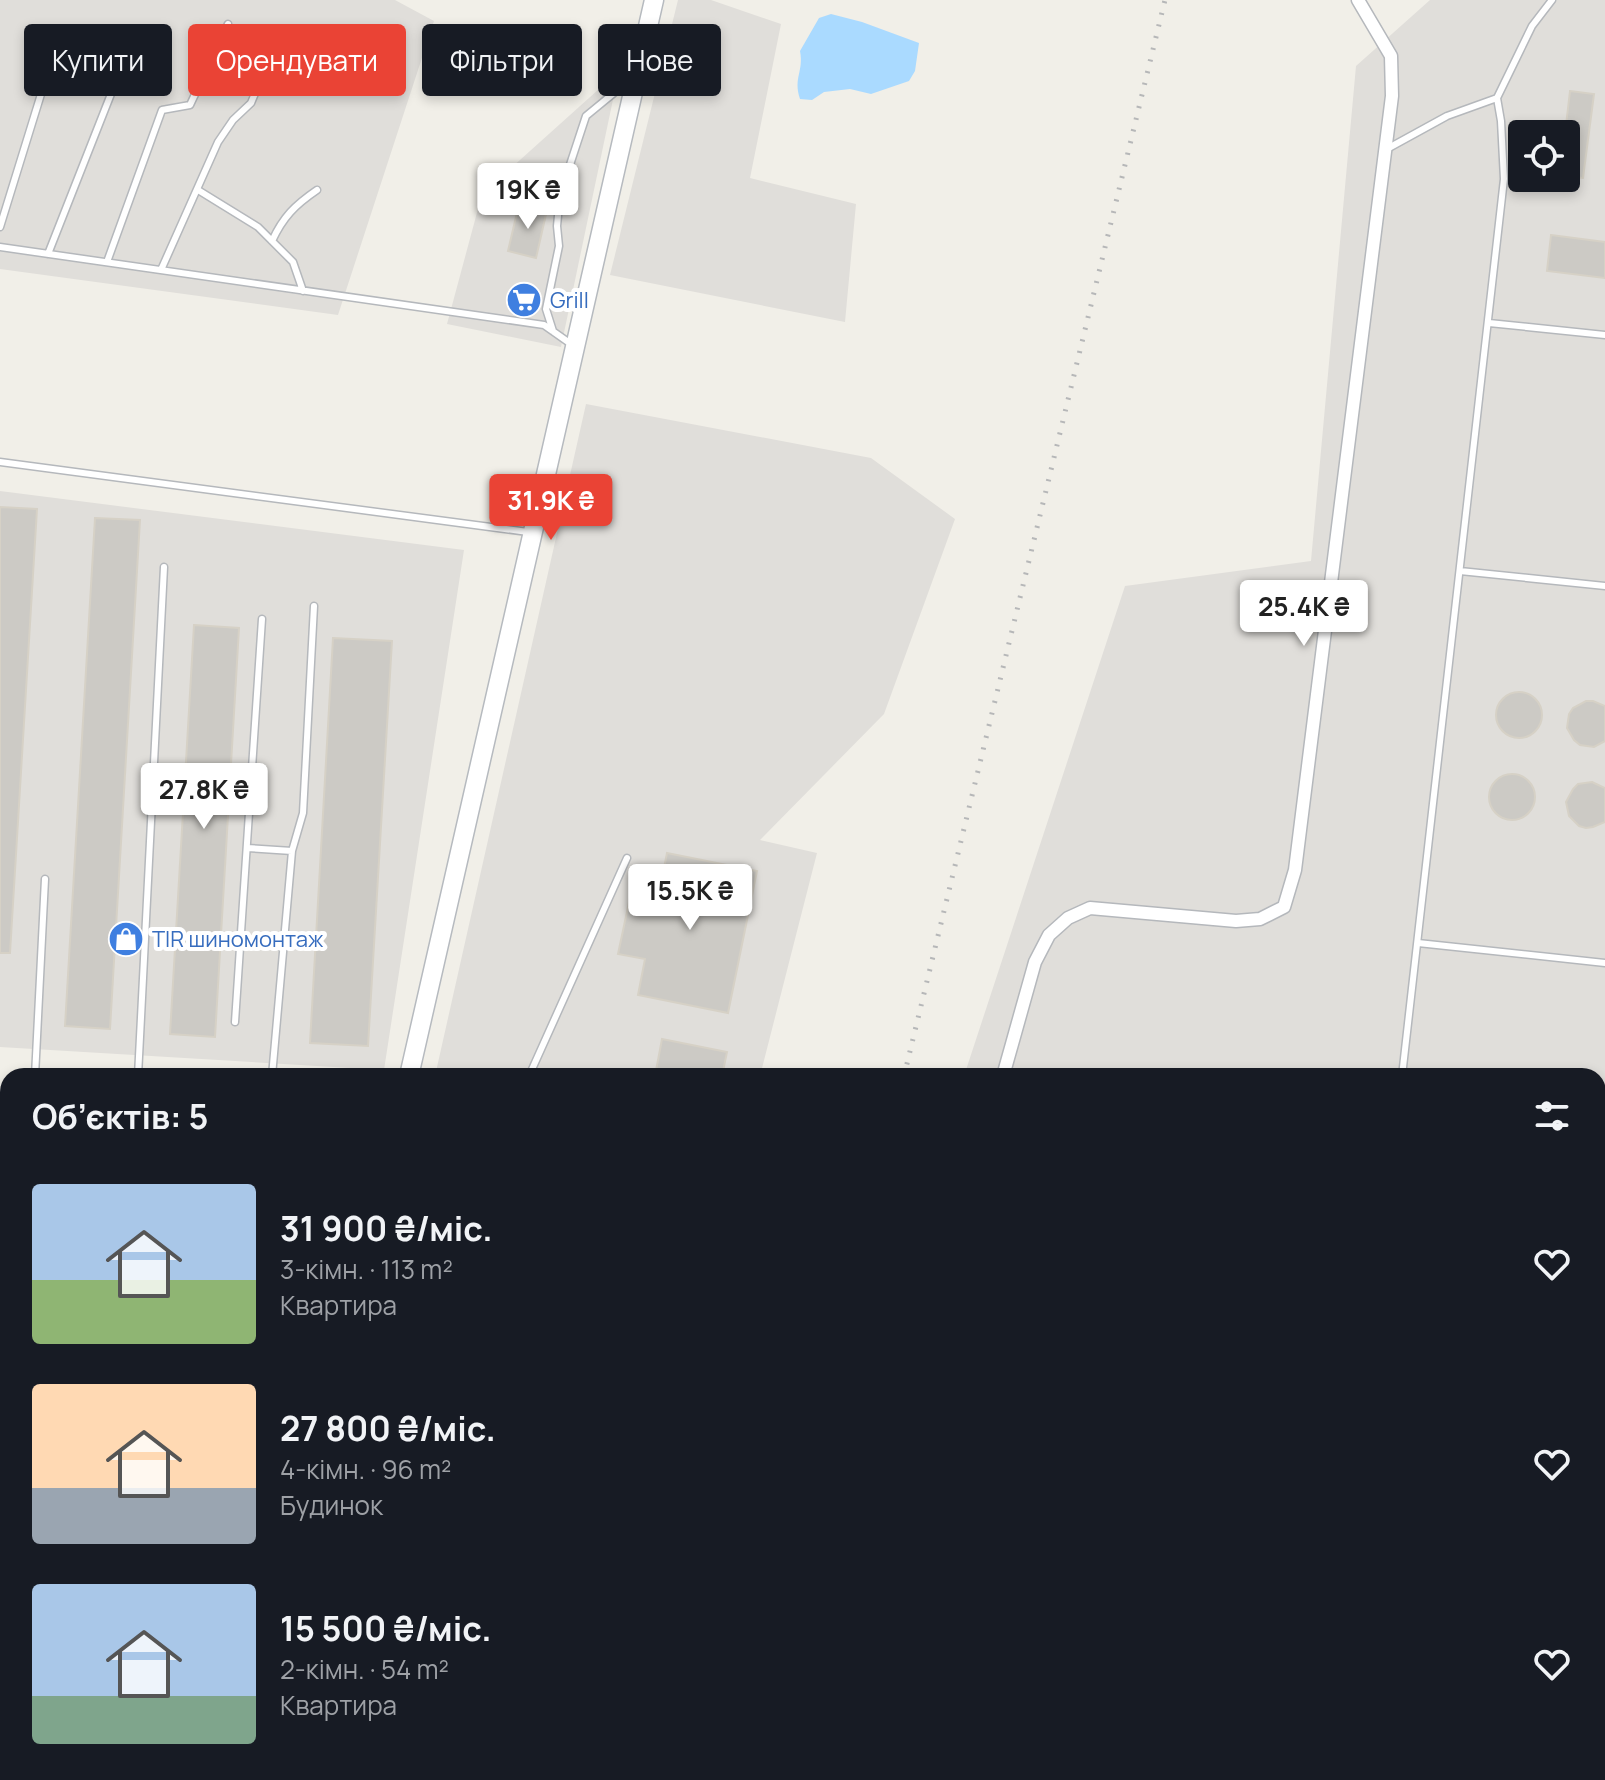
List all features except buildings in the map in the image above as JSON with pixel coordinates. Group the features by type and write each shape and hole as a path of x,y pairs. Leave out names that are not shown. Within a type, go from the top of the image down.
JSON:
{"main road":[{"path":"649,24 654,0"},
{"path":"411,1068 633,96"}],"street":[{"path":"1005,1068 1035,962 1049,935 1068,918 1090,908 1236,921 1260,919 1284,907 1295,870 1392,96 1391,56 1358,0"}],"lane":[{"path":"1403,1068 1504,179 1497,98 1532,26 1552,0"},
{"path":"0,227 40,96"},
{"path":"48,254 110,96"},
{"path":"107,262 162,110 190,105 194,96"},
{"path":"161,270 218,142 254,96"},
{"path":"553,331 546,309 559,246 560,195 586,116 609,96"},
{"path":"1385,150 1447,116 1497,98"},
{"path":"198,190 258,227 293,262 303,291"},
{"path":"272,241 283,219 296,204 317,190"},
{"path":"0,247 544,325 574,346"},
{"path":"1489,323 1605,335"},
{"path":"0,462 532,532"},
{"path":"138,1068 164,567"},
{"path":"1460,571 1605,586"},
{"path":"273,1068 292,851 303,813 314,606"},
{"path":"235,1022 262,619"},
{"path":"247,848 292,851"},
{"path":"533,1068 627,858"},
{"path":"35,1068 45,879"},
{"path":"1418,943 1605,963"}],"shaded area":[{"path":"0,0 395,0 434,21 433,24 422,24 422,58 338,315 0,269"},
{"path":"678,0 711,0 781,24 750,178 856,204 845,322 610,275 654,96 721,96 721,24 672,24"},
{"path":"1430,0 1605,0 1605,1068 967,1068 1125,586 1311,561 1356,66"},
{"path":"598,90 598,96 614,96 561,347 447,324 482,194"},
{"path":"586,404 871,458 955,519 884,714 760,840 817,853 762,1068 437,1068"},
{"path":"0,491 464,550 384,1068 0,1047"}],"water":[{"path":"831,14 919,43 915,71 909,81 871,94 850,89 824,92 812,100 800,99 800,51 819,18"}],"railway":[{"path":"906,1068 1165,0"}],"place":[{"name":"Grill","path":"524,300"},
{"name":"TIR шиномонтаж","path":"126,939"}]}
